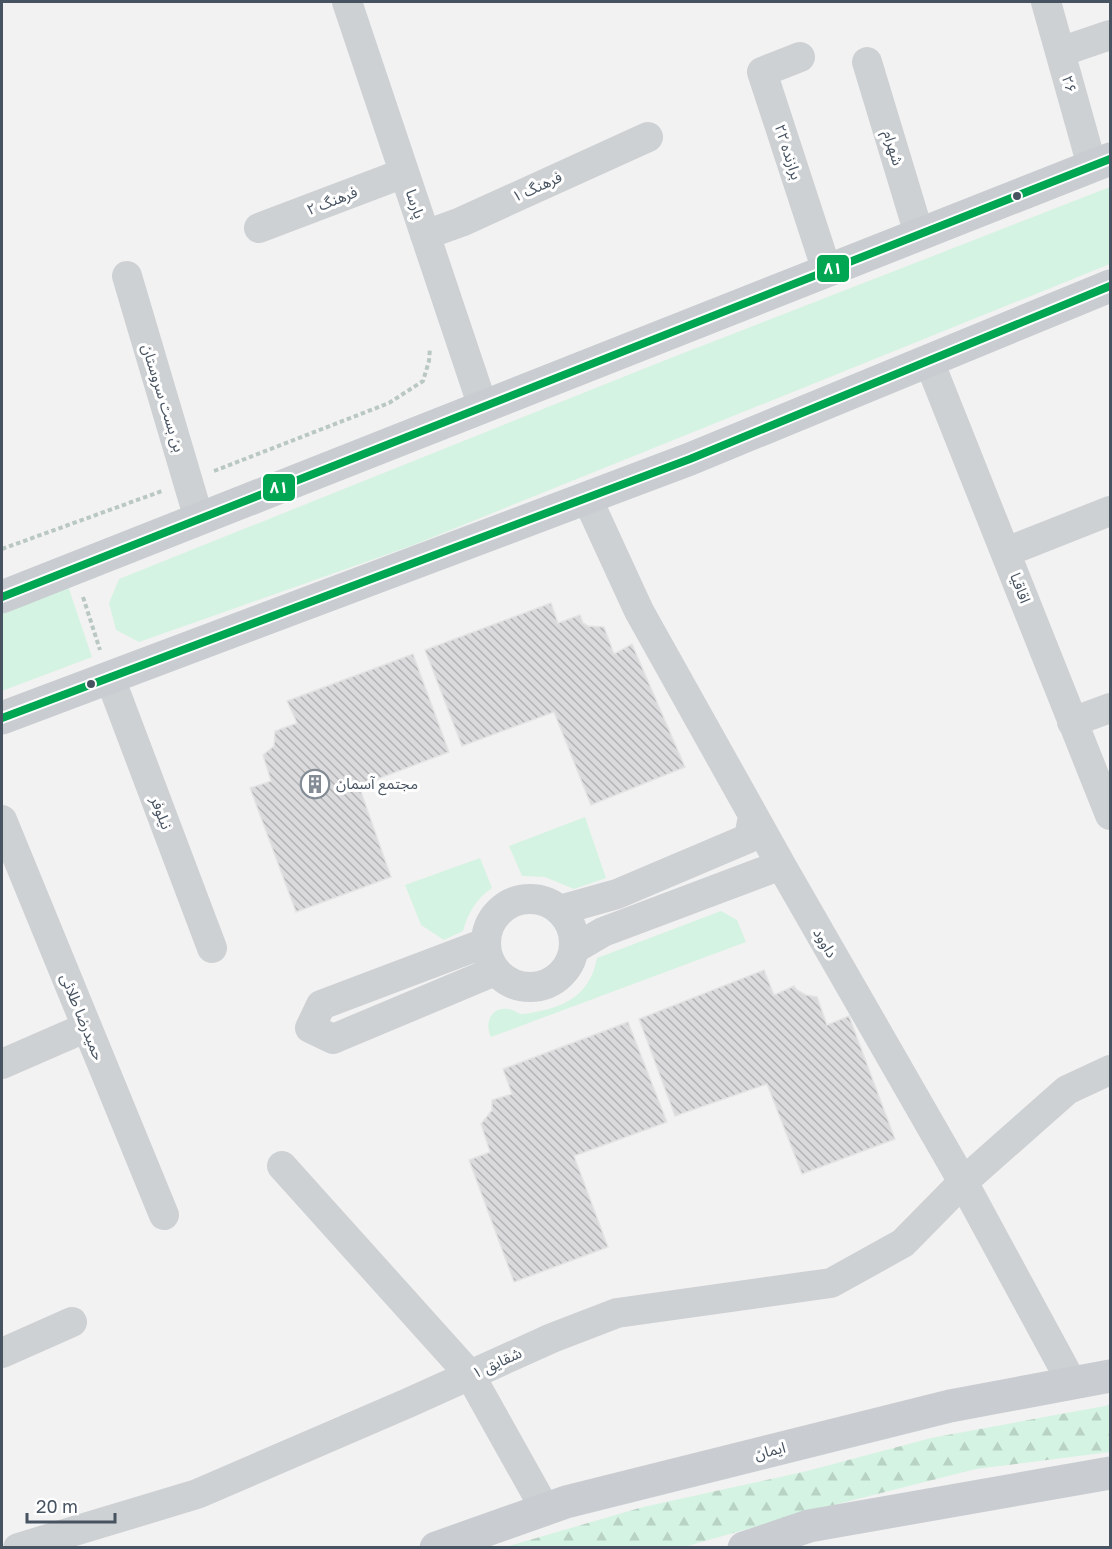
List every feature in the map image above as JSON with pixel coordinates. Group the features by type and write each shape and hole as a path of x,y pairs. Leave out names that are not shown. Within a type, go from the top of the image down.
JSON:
{"main road":[{"path":"2,597 1101,162"},
{"path":"2,718 690,459 1110,286"},
{"name":"ایمان","path":"436,1548 566,1502 950,1406 1110,1376"},
{"path":"744,1548 809,1526 1106,1479"}],"street":[{"name":"پارسا","path":"347,2 483,407"},
{"name":"۲۶","path":"1046,2 1060,52 1101,162"},
{"path":"1060,52 1110,35"},
{"name":"برازنده ۲۲","path":"800,57 762,72 827,271"},
{"name":"شهرام","path":"867,62 919,234"},
{"name":"فرهنگ ۱","path":"425,235 461,222 648,137"},
{"name":"فرهنگ ۲","path":"259,228 404,173"},
{"name":"بن بست سروستان","path":"126,276 199,519"},
{"name":"اقاقیا","path":"929,361 1110,815"},
{"name":"داوود","path":"586,498 639,611 753,816 963,1182 1071,1383"},
{"path":"1006,552 1110,511"},
{"name":"نیلوفر","path":"110,678 212,948"},
{"path":"1072,722 1110,708"},
{"path":"560,910 617,894 749,838 753,816"},
{"name":"حمیدرضا طلائی","path":"2,820 164,1215"},
{"path":"574,948 603,932 781,865"},
{"path":"534,898 548,902 560,910 569,921 574,935 574,948 570,962 561,974 537,987 521,986 507,981 495,971 488,958 485,943 488,928 495,915 507,905 520,899 534,898"},
{"path":"485,943 321,1005 310,1028 333,1039 495,971"},
{"path":"2,1064 87,1027"},
{"name":"شقایق ۱","path":"18,1548 197,1494 552,1338 617,1313 831,1283 903,1243 963,1182 1067,1090 1110,1070"},
{"path":"282,1166 470,1375 545,1509"},
{"path":"2,1353 72,1322"}],"path":[{"path":"2,549 188,481 389,403 423,381 429,361 430,340"},
{"path":"73,568 110,678"}],"green space":[{"path":"1110,187 1110,264 411,546 139,642 116,630 109,603 119,579 663,361"},
{"path":"68,586 92,657 2,691 2,612"},
{"path":"585,817 606,878 574,889 545,877 522,876 509,846"},
{"path":"480,858 492,888 473,907 463,931 444,940 421,925 405,885"},
{"path":"721,911 737,920 746,942 491,1037 488,1027 490,1017 497,1010 510,1009 523,1014 561,1005 585,987 597,958"},
{"path":"1110,1405 1110,1452 976,1469 810,1511 684,1547 502,1548 643,1507 807,1471 931,1438"}],"building":[{"path":"551,603 558,623 580,615 583,623 588,626 604,627 614,654 632,644 685,767 591,805 554,712 462,746 425,650"},
{"name":"مجتمع آسمان","path":"413,654 449,752 359,786 391,877 296,912 250,788 271,781 263,755 274,746 275,731 297,723 287,701"},
{"path":"764,970 774,995 794,986 806,995 817,997 827,1025 849,1016 895,1139 802,1174 767,1084 675,1116 639,1019"},
{"path":"628,1022 667,1122 574,1156 608,1247 514,1282 469,1160 490,1152 481,1124 492,1110 492,1100 512,1094 503,1069"}],"transit line":[{"name":"۸۱","path":"2,597 1110,159"},
{"name":"۸۱","path":"2,718 690,459 1110,286"}],"place":[{"name":"مجتمع آسمان","path":"315,784"}]}
